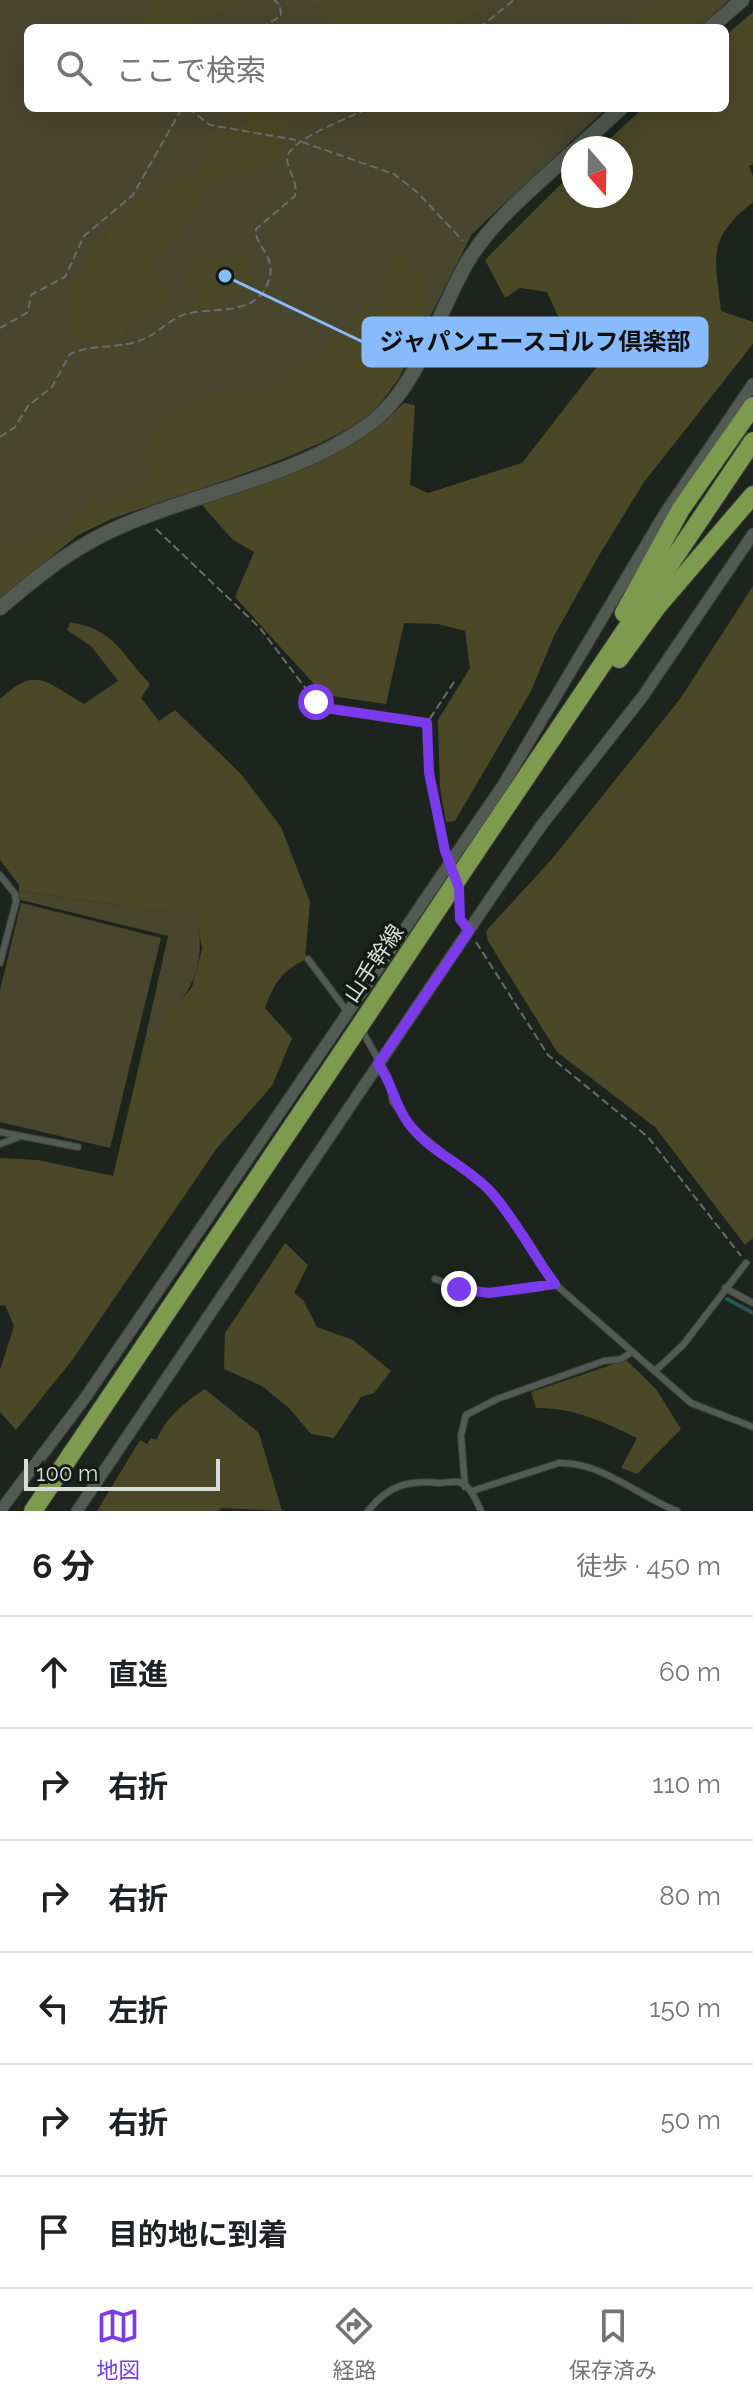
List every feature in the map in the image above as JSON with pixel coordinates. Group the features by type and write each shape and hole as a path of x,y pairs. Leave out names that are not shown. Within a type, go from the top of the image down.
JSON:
{"main road":[{"path":"578,700 681,509 753,406"},
{"name":"山手幹線","path":"33,1511 753,441"},
{"path":"521,789 657,607 753,495"},
{"path":"46,1511 113,1393"},
{"path":"24,1511 70,1457"}],"street":[{"path":"715,24 742,0"},
{"path":"590,136 617,112"},
{"path":"0,608 82,544 143,517 324,451 372,421 393,401 471,256 505,216 561,163"},
{"path":"0,1511 85,1398 529,744 701,456 753,384"},
{"path":"77,1511 541,826 643,696 753,534"}],"lane":[{"path":"0,875 15,894 16,902 0,963"},
{"path":"308,959 365,1035 378,1064 388,1077 393,1102 411,1127 490,1191 525,1236 555,1284 703,1411 753,1427"},
{"path":"0,1132 78,1147"},
{"path":"0,1144 21,1136"},
{"path":"655,1371 683,1345 746,1263"},
{"path":"435,1279 473,1293 555,1284"},
{"path":"725,1288 753,1303"},
{"path":"481,1511 468,1489 461,1435 466,1415 497,1399 604,1361 621,1359 632,1352"},
{"path":"468,1489 559,1463 574,1462 589,1465 648,1500 677,1511"},
{"path":"368,1511 380,1496 401,1484 457,1481 468,1489"}],"path":[{"path":"268,24 281,16 280,5 274,0"},
{"path":"484,24 514,0"},
{"path":"0,328 28,312 31,295 40,287 58,283 65,277 84,236 133,195 180,112"},
{"path":"193,112 210,125 300,141 394,174 426,201 468,247 471,256"},
{"path":"0,437 15,427 28,406 52,387 70,354 81,349 138,341 188,313 219,312 259,295 267,285 270,263 266,249 258,242 256,229 295,196 294,176 287,160 289,151 300,141 360,112"},
{"path":"143,517 260,628 316,702 325,708 427,723"},
{"path":"449,863 429,773 427,723 456,679"},
{"path":"459,904 460,919 548,1055 648,1137 746,1263"}],"shaded area":[{"path":"0,0 729,0 702,24 24,24 24,112 603,112 577,136 561,136 561,151 472,234 398,380 374,410 322,442 111,519 78,535 0,598"},
{"path":"146,0 239,0 215,16 196,17 190,24 141,24 147,13"},
{"path":"306,0 349,0 352,5 359,0 488,0 477,13 451,24 326,24 327,19 320,6"},
{"path":"659,0 729,0 702,24 626,24"},
{"path":"753,12 753,164 749,166 753,176 753,202 727,227 717,250 716,262 721,311 753,322 753,344 644,482 554,636 531,691 455,821 446,822 440,788 438,720 470,668 465,631 438,624 404,623 386,704 324,695 235,597 254,552 233,540 201,504 333,454 381,423 404,403 415,405 410,485 428,493 522,463 599,364 561,323 547,292 520,288 505,298 485,260 561,184 561,208 633,208 633,136 613,136 639,112 729,112 729,33"},
{"path":"251,112 284,112 287,120 278,142 282,155 271,164 220,179 205,189 174,241 149,269 170,288 169,303 138,319 113,341 87,345 72,336 68,300 74,283 94,252 133,213 132,206 157,196 166,185 177,184 210,156 205,145 209,134 239,128"},
{"path":"228,252 252,259 253,278 246,290 235,291 216,309 193,308 198,284 188,285 184,267 198,258"},
{"path":"401,255 416,269 426,288 427,320 402,370 376,408 355,424 290,456 111,519 78,535 0,598 0,543 20,546 44,530 56,535 93,501 112,504 145,485 151,465 143,449 168,416 183,406 218,394 278,388 286,373 313,357 358,315 382,309 388,300 379,289"},
{"path":"753,586 753,1238 745,1245 655,1127 557,1052 488,941 486,931 551,860 680,699"},
{"path":"70,622 98,631 124,653 150,684 141,698 159,721 175,710 242,775 281,827 310,902 305,960 279,979 265,1008 292,1038 272,1086 217,1148 73,1359 16,1430 0,1412 0,1370 14,1326 5,1305 0,1306 0,1158 38,1160 113,1176 144,1044 192,987 202,949 196,916 19,891 19,885 0,860 0,699 23,682 41,680 84,704 118,681 92,647 67,630"},
{"path":"19,891 197,916 200,938 196,973 181,1000 144,1044 168,936 17,899"},
{"path":"21,903 161,938 110,1148 0,1122 0,990"},
{"path":"285,1243 308,1265 294,1293 303,1300 317,1327 353,1340 391,1371 374,1393 361,1397 334,1438 311,1434 289,1408 262,1386 224,1369 225,1333"},
{"path":"626,1360 656,1389 681,1429 637,1474 621,1468 637,1438 575,1413 536,1408 531,1392"},
{"path":"205,1389 259,1433 282,1511 222,1508 218,1511 97,1511 140,1440 147,1444 151,1438 157,1440 176,1411"}],"waterway":[{"path":"727,1299 753,1313"}],"place":[{"name":"ジャパンエースゴルフ倶楽部","path":"225,276"}],"route":[{"path":"316,702 325,708 427,723 429,773 445,851 459,888 460,919 469,931 378,1064 388,1077 393,1102 411,1127 490,1191 525,1236 555,1284 489,1293 459,1289"}]}
